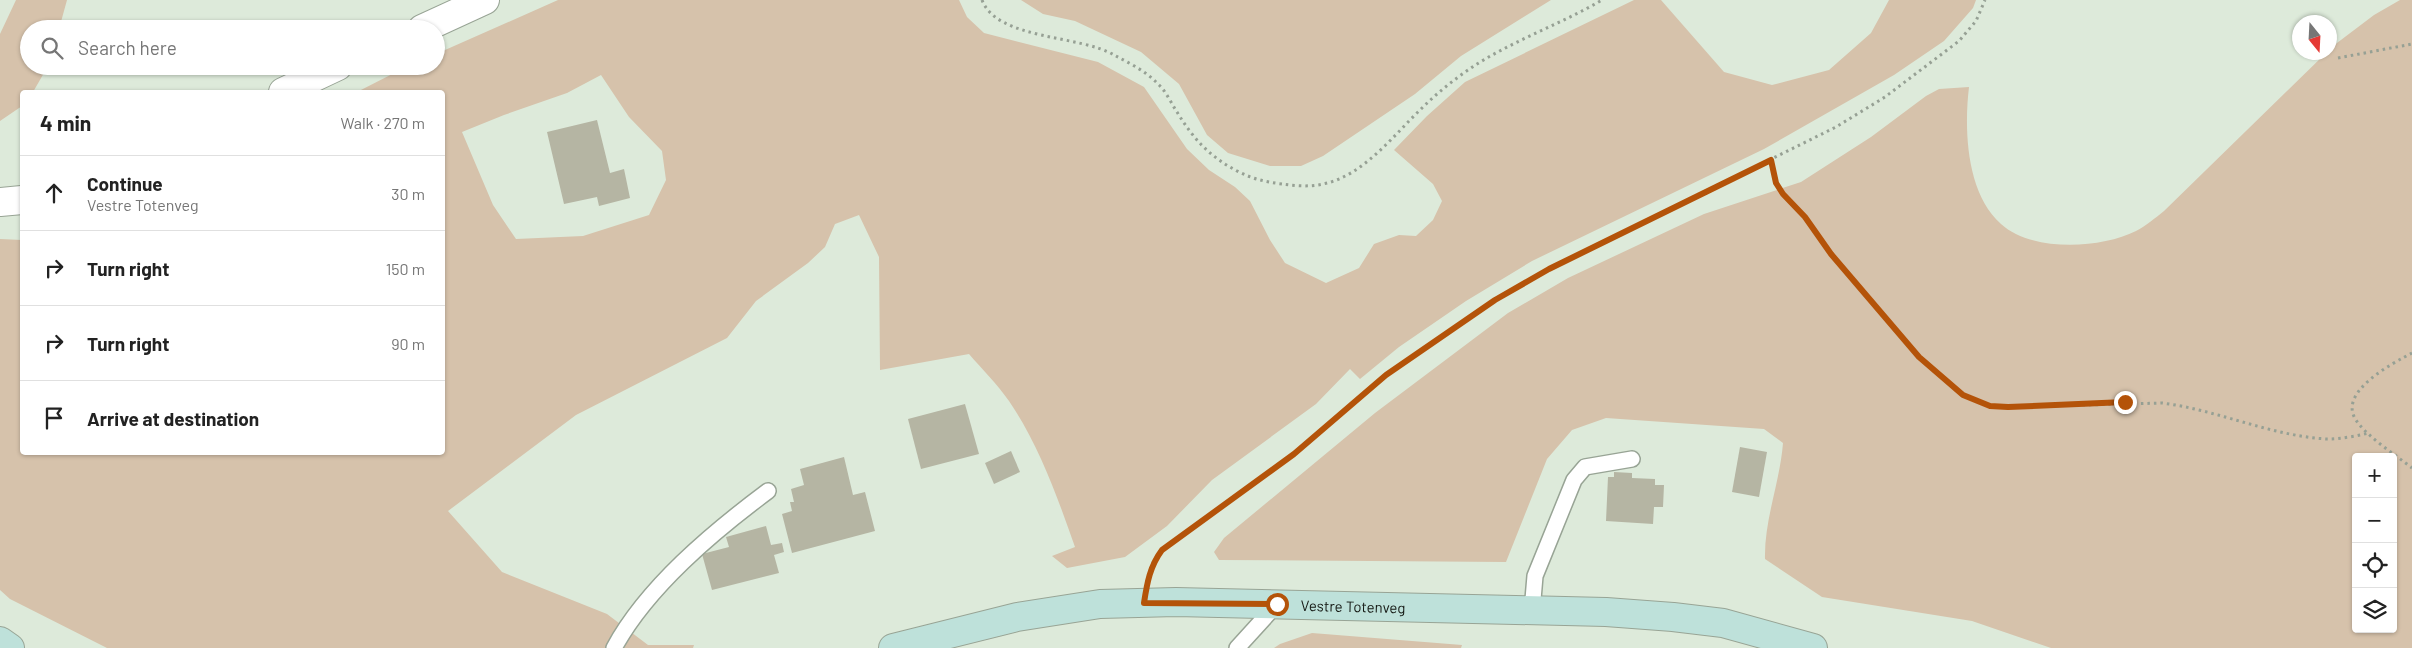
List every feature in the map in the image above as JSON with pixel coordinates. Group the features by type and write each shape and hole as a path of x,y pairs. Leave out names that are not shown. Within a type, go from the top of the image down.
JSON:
{"street":[{"path":"442,20 485,0"},
{"path":"287,90 319,75"},
{"path":"0,202 20,200"},
{"name":"Vestre Totenveg","path":"893,648 968,628 1059,609 1100,604 1144,603 1277,604 1606,612 1715,622 1767,634 1813,648"},
{"path":"0,641 10,648"}],"lane":[{"path":"1532,611 1535,576 1574,480 1585,467 1632,459"},
{"path":"614,648 632,617 694,550 727,521 768,490"},
{"path":"1237,648 1277,604"}],"path":[{"path":"982,0 985,7 998,18 1015,28 1107,50 1144,72 1160,85 1201,147 1217,159 1262,182 1296,186 1324,184 1358,169 1448,85 1478,64 1527,38 1571,18 1602,0"},
{"path":"1144,603 1154,560 1162,550 1294,454 1386,375 1495,300 1549,269 1836,127 1885,97 1959,41 1976,21 1985,0"},
{"path":"2338,58 2412,44"},
{"path":"1771,160 1776,183 1783,194 1805,217 1831,254 1913,350 1946,382 1976,401 1990,406 2008,407 2162,403 2186,406 2282,431 2328,439 2369,433"},
{"path":"2412,353 2381,370 2360,391 2352,407 2356,420 2412,468"}],"shaded area":[{"path":"16,0 67,0 61,20 20,20 20,75 43,75 34,90 20,90 20,107 0,121 0,34"},
{"path":"558,0 959,0 967,17 984,33 1098,62 1144,87 1187,149 1209,170 1235,187 1250,201 1270,240 1285,263 1326,283 1359,268 1374,244 1399,235 1416,236 1433,220 1442,201 1433,184 1394,150 1427,116 1465,82 1634,0 1661,0 1724,72 1772,85 1829,70 1871,33 1889,0 1976,0 1973,8 1944,41 1894,75 1764,149 1532,261 1466,301 1399,347 1360,379 1350,369 1316,404 1212,480 1167,526 1125,557 1067,568 1052,556 1075,547 1046,471 1029,435 1009,401 969,354 880,370 879,257 859,215 835,224 825,247 808,263 756,301 727,338 576,415 448,511 502,572 607,614 648,645 694,645 693,648 107,648 10,599 0,590 0,239 20,240 20,455 445,455 445,90 361,90 390,75 445,75 445,50","holes":["601,75 629,117 662,151 666,180 649,215 583,236 516,239 493,205 462,132 567,93"]},
{"path":"1021,0 1551,0 1461,56 1415,94 1323,156 1301,166 1270,166 1228,153 1207,135 1179,84 1141,52 1075,21 1043,14"},
{"path":"2400,0 2412,0 2412,648 2051,648 1972,621 1822,597 1765,559 1769,515 1779,472 1783,443 1764,429 1606,418 1572,430 1547,459 1506,562 1219,560 1214,552 1224,538 1375,413 1508,313 1568,278 1704,214 1801,182 1871,137 1926,96 1939,89 1969,87 1968,141 1974,178 1989,211 2001,224 2014,233 2030,239 2067,245 2086,244 2121,237 2136,231 2164,211 2319,60 2337,60 2337,43 2374,15"},
{"path":"1312,633 1462,645 1461,648 1274,648 1280,644"}],"building":[{"path":"597,120 610,173 624,169 630,198 599,206 597,197 564,204 547,132"},
{"path":"965,404 979,454 921,469 908,419"},
{"path":"1740,447 1767,452 1759,497 1732,492"},
{"path":"1011,451 1020,472 994,484 985,463"},
{"path":"844,457 853,495 865,492 875,531 792,553 782,514 792,511 790,502 794,502 791,489 804,485 800,469"},
{"path":"1614,472 1632,473 1632,478 1655,479 1655,485 1664,485 1663,507 1654,507 1653,524 1606,521 1608,477 1614,477"},
{"path":"766,526 771,545 782,543 784,552 774,555 779,573 712,590 702,554 729,547 726,537"}],"route":[{"path":"1277,604 1144,603 1154,560 1162,550 1294,454 1386,375 1430,343 1495,300 1549,269 1771,160 1776,183 1783,194 1805,217 1831,254 1919,357 1963,395 1990,406 2008,407 2125,402"}]}
